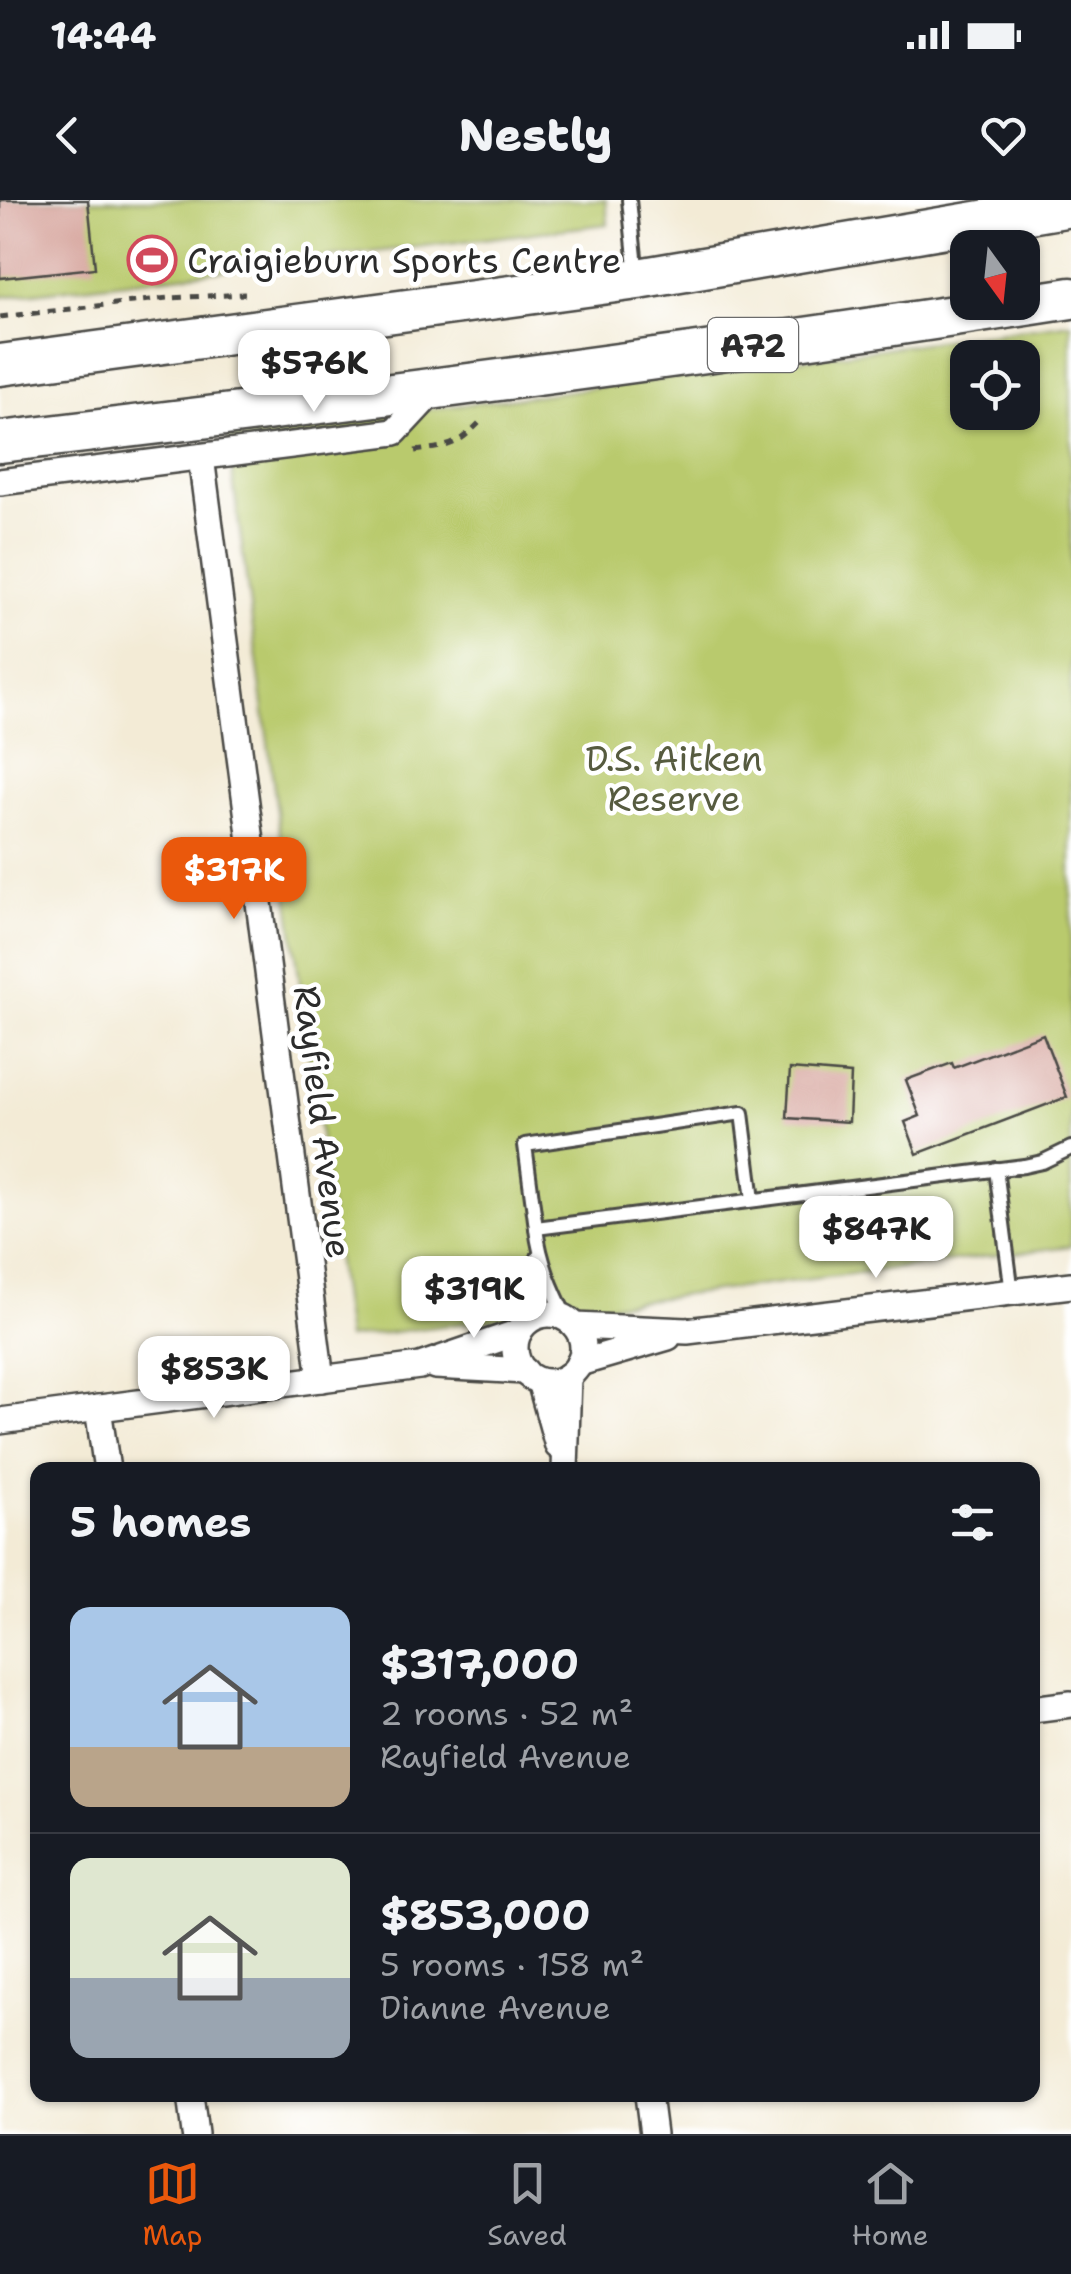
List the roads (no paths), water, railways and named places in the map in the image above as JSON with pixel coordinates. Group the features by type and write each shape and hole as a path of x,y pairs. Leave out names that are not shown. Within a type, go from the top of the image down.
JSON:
{"main road":[{"name":"A72","path":"0,365 638,279 1034,213"},
{"name":"A72","path":"1040,295 1071,298"},
{"name":"A72","path":"0,442 436,389 950,305"}],"street":[{"path":"0,482 395,432 436,389"},
{"name":"Rayfield Avenue","path":"201,458 321,1379"},
{"path":"420,1366 523,1328 546,1315 556,1315 571,1323 687,1331 1071,1285"},
{"path":"565,1462 574,1370 583,1344 571,1323"},
{"path":"523,1328 516,1352 532,1376 561,1462"},
{"path":"0,1420 420,1366 560,1380 574,1370 687,1331"},
{"path":"98,1408 105,1462"},
{"path":"1040,1708 1071,1704"},
{"path":"191,2102 195,2134"},
{"path":"649,2102 653,2134"}],"lane":[{"path":"629,200 638,279"},
{"path":"571,1323 547,1279 538,1251 525,1145 742,1114 753,1200"},
{"path":"536,1228 996,1169 1042,1162 1071,1148"},
{"path":"996,1169 1012,1293"},
{"path":"523,1328 538,1251"}],"place":[{"name":"Craigieburn Sports Centre","path":"152,260"}],"park label":[{"name":"D.S. Aitken Reserve","path":"674,778"}]}
